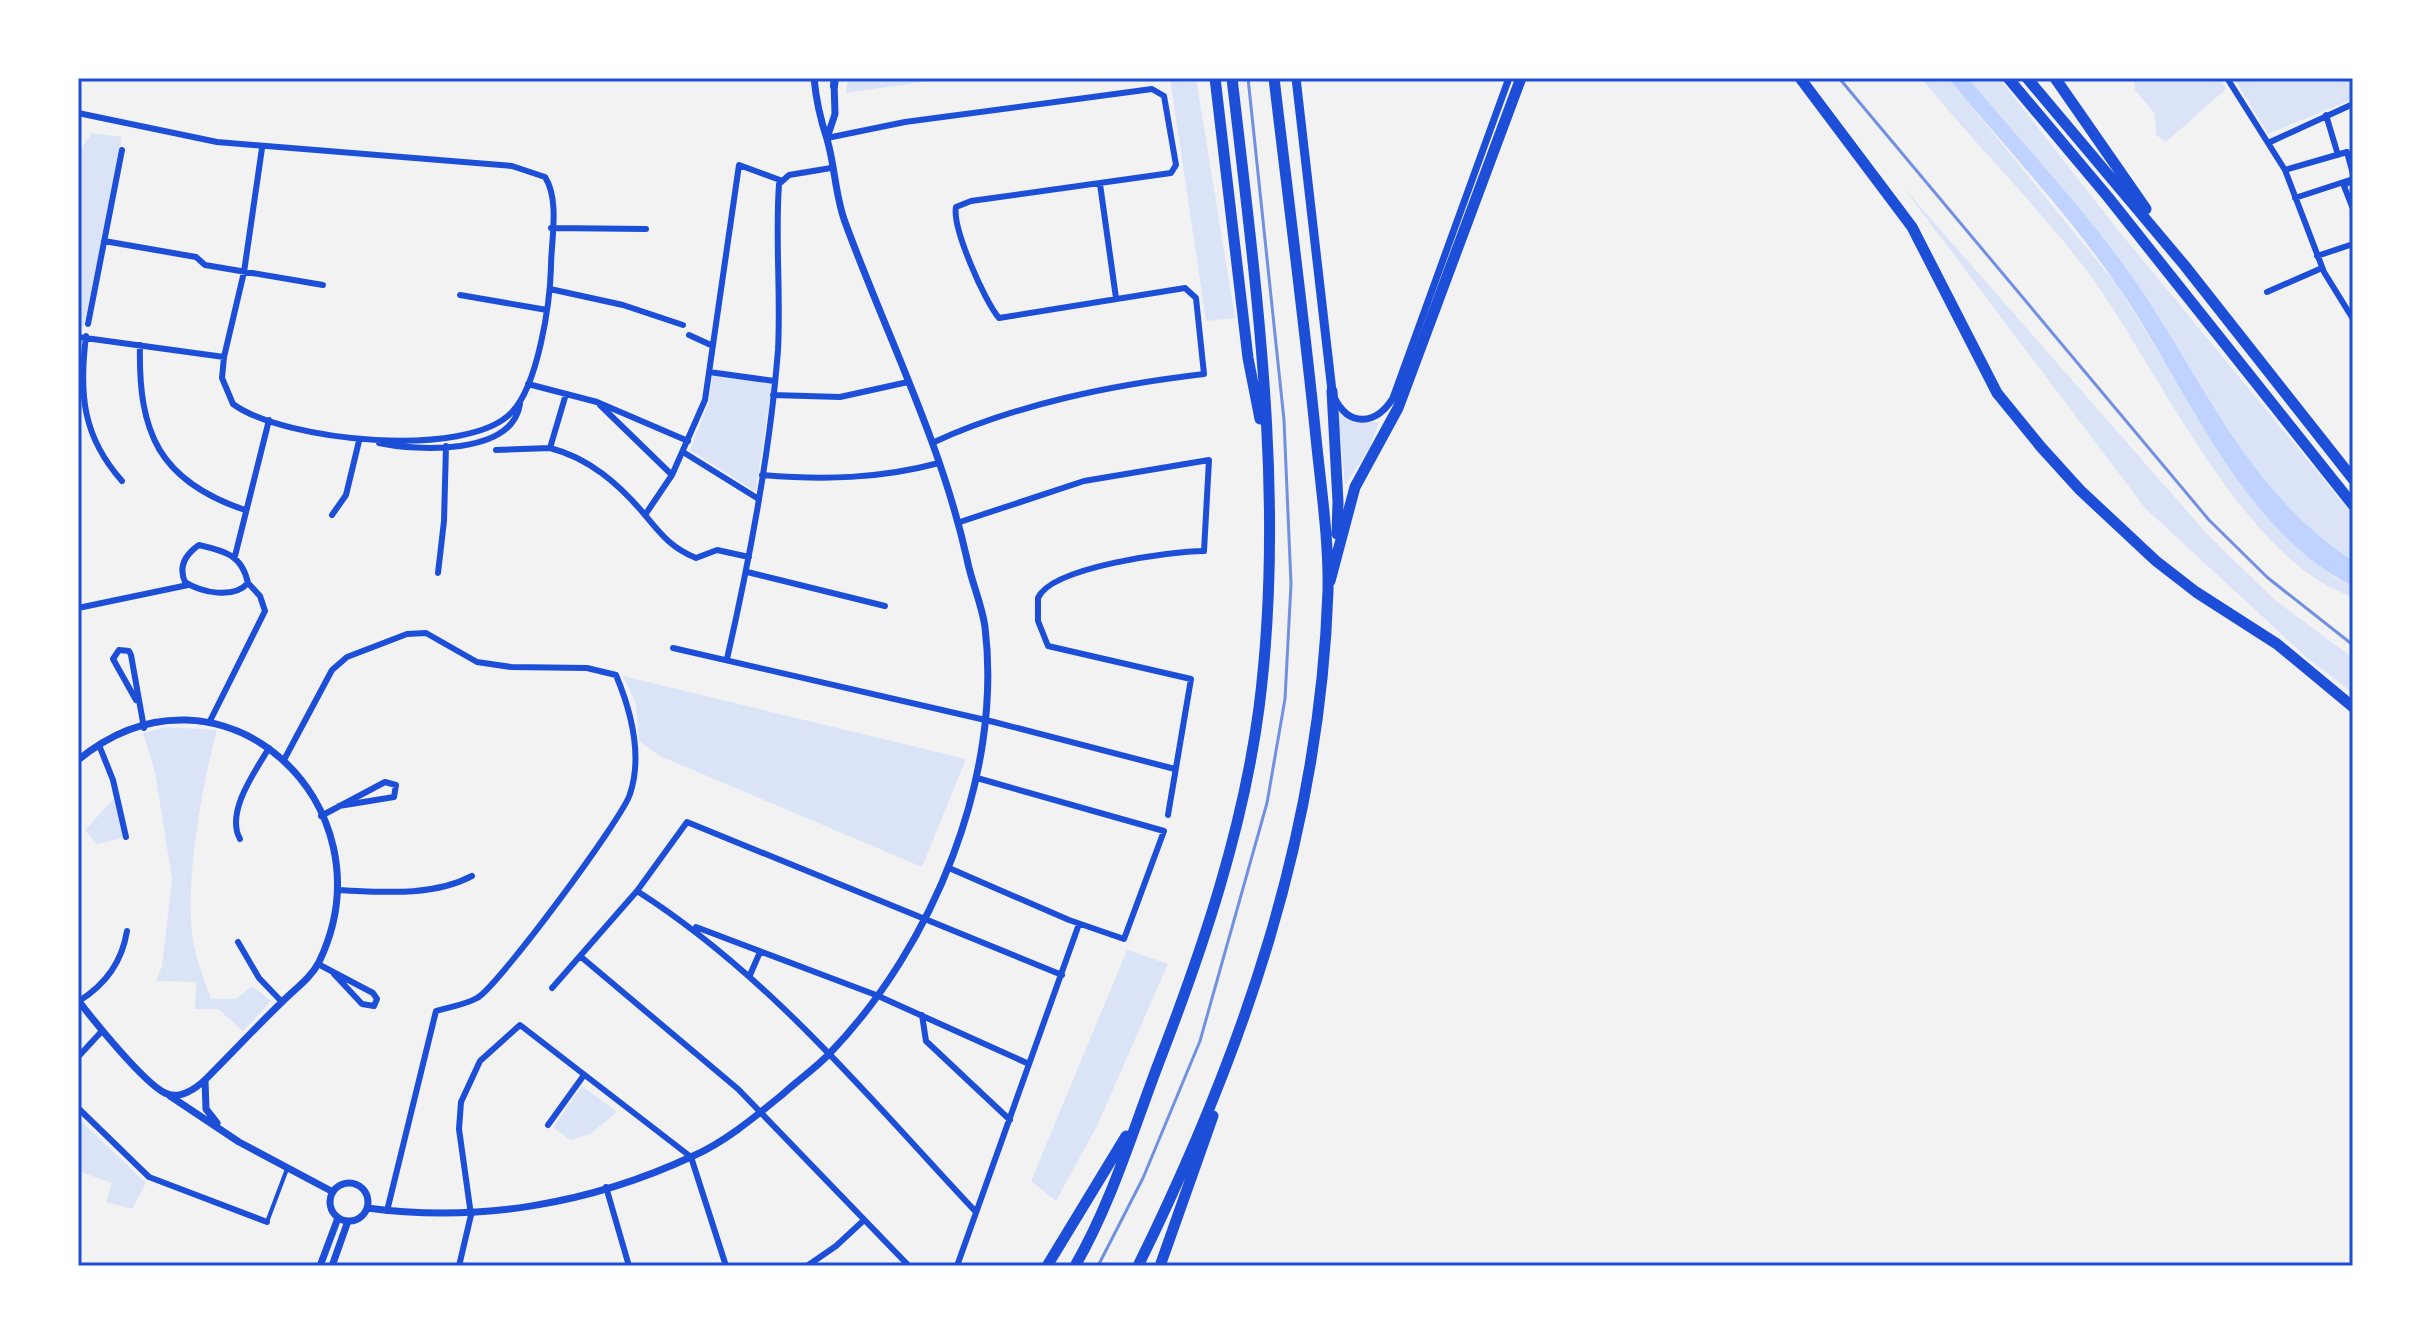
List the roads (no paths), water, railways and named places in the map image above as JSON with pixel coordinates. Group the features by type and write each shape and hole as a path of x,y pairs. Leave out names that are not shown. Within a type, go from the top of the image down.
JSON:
{"highway":[{"path":"1215,78 1248,358 1266,451"},
{"path":"1075,1266 1101,1214 1139,1115 1217,895 1250,756 1269,592 1264,350 1232,78"},
{"path":"1274,78 1313,412 1328,590"},
{"path":"1328,590 1355,487 1398,408 1521,78"},
{"path":"2008,78 2108,197 2353,505"},
{"path":"2027,78 2185,266 2353,479"},
{"path":"2055,78 2185,266"},
{"path":"1801,79 1912,227 1997,393 2041,447 2080,490 2156,561 2196,592 2277,644 2353,707"},
{"path":"1160,1266 1188,1194 1269,948 1300,829 1321,704 1328,590 1336,549 1338,502 1332,391"},
{"path":"1138,1266 1171,1199 1236,1047"},
{"path":"1047,1266 1139,1115"}],"main road":[{"path":"1296,78 1332,391"}],"street":[{"path":"367,1208 471,1215 551,1204 691,1157 759,1114 829,1055 876,995 924,921 949,868 977,778 987,721 985,623 960,522 844,220 827,138 818,115 814,78"},
{"path":"1332,391 1342,411 1365,421 1378,416 1393,398 1509,78"},
{"path":"2227,78 2285,170 2322,268 2353,319"},
{"path":"827,138 834,122 834,81"},
{"path":"827,138 905,122 1152,89 1164,96 1176,165 1171,173 971,201 956,207 959,235 996,316 1003,319 1185,288 1196,298 1204,374 1058,400 995,417 932,443"},
{"path":"2268,143 2353,104"},
{"path":"78,113 190,138 262,148 512,166 545,177 551,190 550,289 528,384 515,419 500,434 480,442 410,450 368,441"},
{"path":"2326,115 2338,155"},
{"path":"262,148 244,272 224,357 222,378 233,404 269,420 368,441 479,433 503,421 521,401"},
{"path":"88,324 122,150"},
{"path":"2285,170 2347,152 2353,177"},
{"path":"645,515 672,475 705,400 739,165 780,180 789,175 831,168"},
{"path":"2295,198 2353,177"},
{"path":"2353,177 2344,186 2353,209"},
{"path":"727,659 747,572 773,395 780,180"},
{"path":"1100,184 1116,298"},
{"path":"551,228 646,229"},
{"path":"104,241 196,257 205,265 323,285"},
{"path":"2317,256 2353,244"},
{"path":"2267,292 2322,268"},
{"path":"550,289 623,305 683,325"},
{"path":"460,295 547,310"},
{"path":"689,335 713,346"},
{"path":"122,481 99,448 82,403 82,336 224,357"},
{"path":"140,345 141,392 147,418 152,437 171,469 200,490 245,510"},
{"path":"709,372 774,381"},
{"path":"773,395 840,397 908,382"},
{"path":"528,384 597,402 688,441"},
{"path":"550,448 566,394"},
{"path":"597,402 672,475"},
{"path":"235,556 269,420"},
{"path":"332,515 346,495 359,441"},
{"path":"438,573 444,521 446,446"},
{"path":"496,450 550,448 586,461 645,515 669,543 696,558 717,550 749,557"},
{"path":"683,452 757,498"},
{"path":"960,522 1084,481 1209,460 1204,551 1119,562 1056,582 1038,598 1038,621 1048,646 1191,679 1168,815"},
{"path":"762,475 815,480 871,477 939,463"},
{"path":"188,585 182,575 183,566 191,551 199,545 235,556 245,569 248,583 260,596 265,611 210,721"},
{"path":"747,572 885,606"},
{"path":"78,608 188,585 232,594 248,583"},
{"path":"285,758 332,670 347,657 407,634 426,633 477,662 511,667 587,668 616,675 632,717 634,756 631,793 620,814 544,920 479,998 436,1011 387,1211"},
{"path":"673,648 987,721 1175,769"},
{"path":"136,700 113,659 119,650 131,655 136,700 144,728"},
{"path":"78,759 99,745 144,728 166,723 210,721 285,758 307,787 336,857 338,890 335,916 318,964 205,1080 182,1094 165,1093"},
{"path":"99,745 113,780 126,837"},
{"path":"240,839 236,825 244,792 269,748"},
{"path":"949,868 1079,924 1124,939 1164,831 977,778"},
{"path":"321,816 339,806 385,782 396,785 394,797 339,806"},
{"path":"552,988 637,891 687,822 1062,975"},
{"path":"338,890 390,892 443,887 472,876"},
{"path":"637,891 691,925 750,975 976,1212"},
{"path":"957,1266 1079,924"},
{"path":"691,925 876,995 1029,1064"},
{"path":"127,931 111,973 98,989 78,1000 101,1032 165,1093 287,1169 333,1192"},
{"path":"238,942 259,978 282,1002"},
{"path":"750,975 760,952"},
{"path":"580,956 738,1089 909,1266"},
{"path":"318,964 373,993 377,999 374,1006 362,1004 334,974"},
{"path":"922,1015 926,1041 1010,1120"},
{"path":"459,1266 471,1215 459,1129 461,1102 480,1061 520,1025 691,1157 726,1266"},
{"path":"78,1057 101,1032"},
{"path":"548,1125 584,1075"},
{"path":"205,1080 206,1109 224,1131"},
{"path":"78,1108 149,1177 267,1222 287,1169"},
{"path":"354,1184 367,1196 367,1208 360,1218 348,1221 338,1218 331,1209 333,1192 342,1185 354,1184"},
{"path":"606,1187 629,1266"},
{"path":"320,1266 338,1218"},
{"path":"332,1266 348,1221"},
{"path":"807,1266 836,1246 863,1221"}],"water":[{"path":"1948,78 1968,78 2092,224 2131,275 2254,466 2282,500 2315,532 2353,561 2353,586 2313,561 2278,530 2247,492 2218,452 2142,324 2098,258"}],"railway":[{"path":"1098,1266 1143,1178 1200,1041 1267,803 1285,699 1291,584 1284,420 1248,78"},
{"path":"1839,78 2209,520 2268,578 2353,645"}]}
